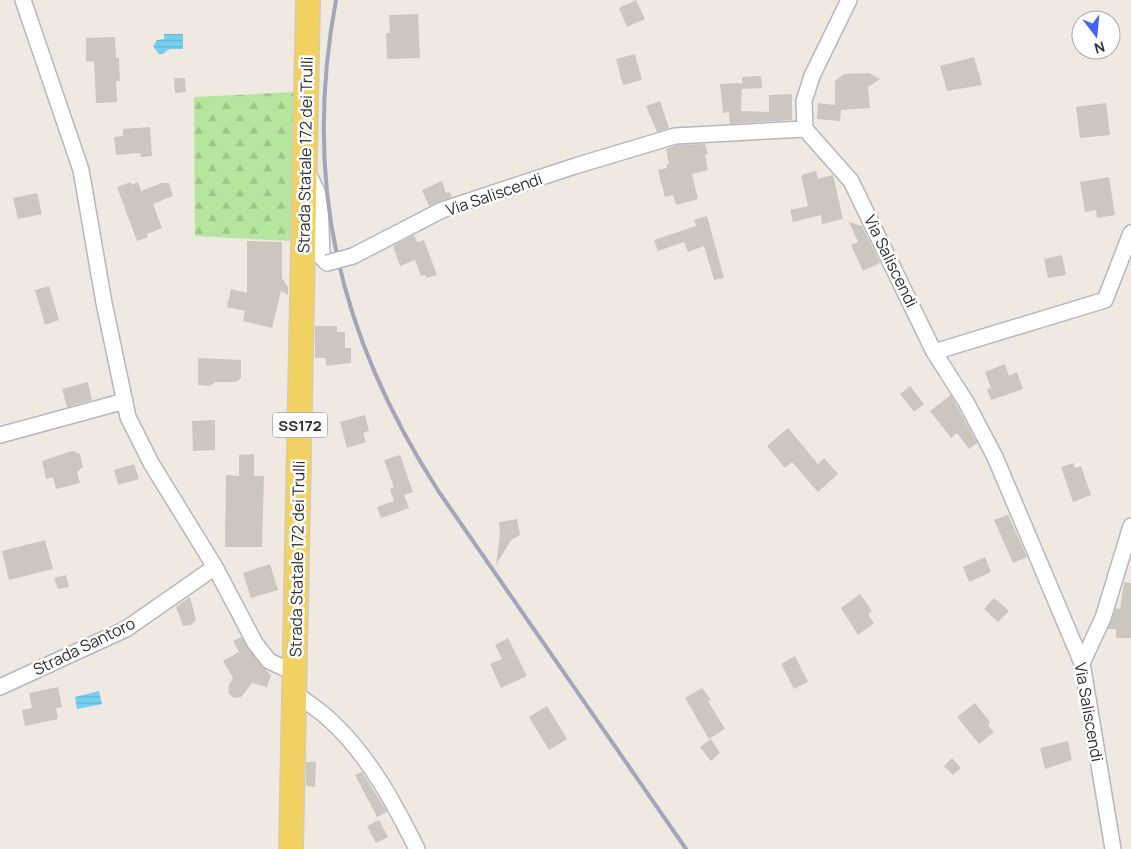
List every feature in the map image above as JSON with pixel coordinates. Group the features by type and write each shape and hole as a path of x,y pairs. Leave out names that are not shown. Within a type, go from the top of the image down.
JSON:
{"main road":[{"name":"Strada Statale 172 dei Trulli","path":"291,849 308,0"}],"street":[{"path":"23,0 82,170 104,304 128,416 151,463 215,566 255,643 269,662 294,683 331,721 373,770 392,800 417,849"},
{"path":"805,129 804,101 812,76 849,0"},
{"name":"Via Saliscendi","path":"305,167 320,198 322,258 327,263 353,256 442,210 575,166 675,136 805,129 851,181 934,352 966,402 996,457 1082,663 1113,849"},
{"path":"934,352 1105,300 1131,233"},
{"path":"0,435 125,401"},
{"path":"1082,663 1103,618 1131,526"},
{"name":"Strada Santoro","path":"0,687 126,629 215,566"}],"green space":[{"path":"294,92 290,241 195,236 194,97"}],"water":[{"path":"164,34 183,34 183,49 170,49 159,54 153,46 157,40 164,39"},
{"path":"99,691 102,704 77,709 75,697"}],"building":[{"path":"636,0 645,19 627,27 619,8"},
{"path":"418,14 420,58 387,59 386,33 390,33 389,15"},
{"path":"115,37 116,58 119,58 120,81 116,81 117,102 96,103 94,61 86,62 86,38"},
{"path":"635,54 642,80 623,85 616,59"},
{"path":"974,57 982,85 947,91 940,66"},
{"path":"869,73 880,79 868,87 870,108 841,110 840,121 817,119 818,103 835,105 835,81 844,74"},
{"path":"761,76 762,88 742,89 742,77"},
{"path":"174,78 185,78 186,92 175,93"},
{"path":"742,83 741,111 769,112 769,95 792,94 792,120 730,124 729,112 723,113 720,84"},
{"path":"660,101 669,128 657,132 646,106"},
{"path":"1106,103 1110,135 1080,138 1076,107"},
{"path":"150,127 152,156 141,157 140,153 116,155 114,137 123,136 123,129"},
{"path":"705,144 708,154 705,155 708,170 692,174 698,199 676,205 673,195 665,197 658,170 667,168 666,165 669,164 666,149 677,145"},
{"path":"816,171 818,179 833,175 843,219 822,224 821,215 793,222 790,210 808,206 801,175"},
{"path":"1109,177 1115,215 1097,218 1096,210 1085,212 1080,182"},
{"path":"442,181 446,193 450,192 452,197 429,206 422,190"},
{"path":"131,182 132,185 138,182 141,191 162,183 169,183 173,196 153,204 162,228 147,234 148,237 137,241 117,187"},
{"path":"37,193 42,214 18,219 13,198"},
{"path":"707,216 724,278 714,280 704,246 688,252 684,242 658,251 654,240 696,226 694,220"},
{"path":"849,222 862,226 880,263 863,271 851,245 858,242"},
{"path":"414,235 417,242 424,240 437,275 426,278 425,275 421,276 415,260 400,266 393,246"},
{"path":"247,241 282,242 282,278 288,287 288,295 281,291 272,328 243,321 245,311 227,307 231,289 247,293"},
{"path":"1062,255 1066,275 1048,278 1044,259"},
{"path":"49,286 59,320 45,325 35,290"},
{"path":"315,326 337,326 337,332 345,332 345,348 351,348 351,363 326,366 326,358 315,358"},
{"path":"198,358 241,360 241,378 236,382 215,382 210,386 198,385"},
{"path":"1005,364 1009,376 1017,372 1023,389 991,400 987,389 991,388 985,372"},
{"path":"88,382 92,400 67,407 62,389"},
{"path":"910,386 924,404 914,412 900,394"},
{"path":"951,395 977,443 969,449 957,433 951,438 930,411"},
{"path":"365,415 369,431 363,433 366,442 347,448 340,422"},
{"path":"215,420 215,450 193,451 192,421"},
{"path":"788,428 818,464 824,458 838,474 818,492 792,462 785,468 767,446"},
{"path":"72,451 80,454 83,467 77,472 80,483 56,489 53,477 46,479 42,461"},
{"path":"254,454 254,476 264,476 262,547 225,547 226,475 239,476 239,455"},
{"path":"400,455 413,492 404,495 409,508 381,518 377,507 394,501 390,489 394,487 384,460"},
{"path":"1073,463 1075,468 1081,466 1091,495 1073,502 1061,467"},
{"path":"134,464 139,479 118,485 114,470"},
{"path":"1008,515 1027,557 1013,563 994,520"},
{"path":"517,519 520,535 511,540 496,565 500,535 499,522"},
{"path":"45,540 53,569 9,580 2,551"},
{"path":"985,557 991,572 969,582 963,567"},
{"path":"270,564 278,590 251,598 243,573"},
{"path":"66,575 69,587 58,589 54,578"},
{"path":"1124,582 1131,583 1131,638 1116,638 1116,629 1108,629 1116,608 1120,609"},
{"path":"860,594 872,611 868,614 874,623 858,635 841,608"},
{"path":"190,597 196,620 191,625 183,626 176,607"},
{"path":"994,598 1009,611 998,622 984,609"},
{"path":"241,637 262,667 271,675 267,687 252,683 241,697 234,698 229,694 228,687 233,678 223,661 239,652 233,641"},
{"path":"508,638 527,676 501,688 490,664 502,659 495,645"},
{"path":"795,656 808,682 794,689 781,664"},
{"path":"58,687 62,707 56,708 58,719 25,726 22,710 32,708 29,693"},
{"path":"702,688 711,700 708,701 725,729 709,739 685,698"},
{"path":"975,703 990,722 988,725 994,732 979,744 957,717"},
{"path":"547,706 567,739 549,750 529,717"},
{"path":"711,739 720,753 711,761 700,747"},
{"path":"1068,741 1072,760 1045,769 1040,748"},
{"path":"952,758 961,768 953,775 944,766"},
{"path":"306,762 316,762 315,787 306,786"},
{"path":"362,772 387,812 377,817 355,775"},
{"path":"379,820 388,837 376,843 367,826"}],"railway":[{"path":"336,0 327,67 324,132 327,195 337,256 354,316 376,375 404,434 439,492 686,849"}]}
